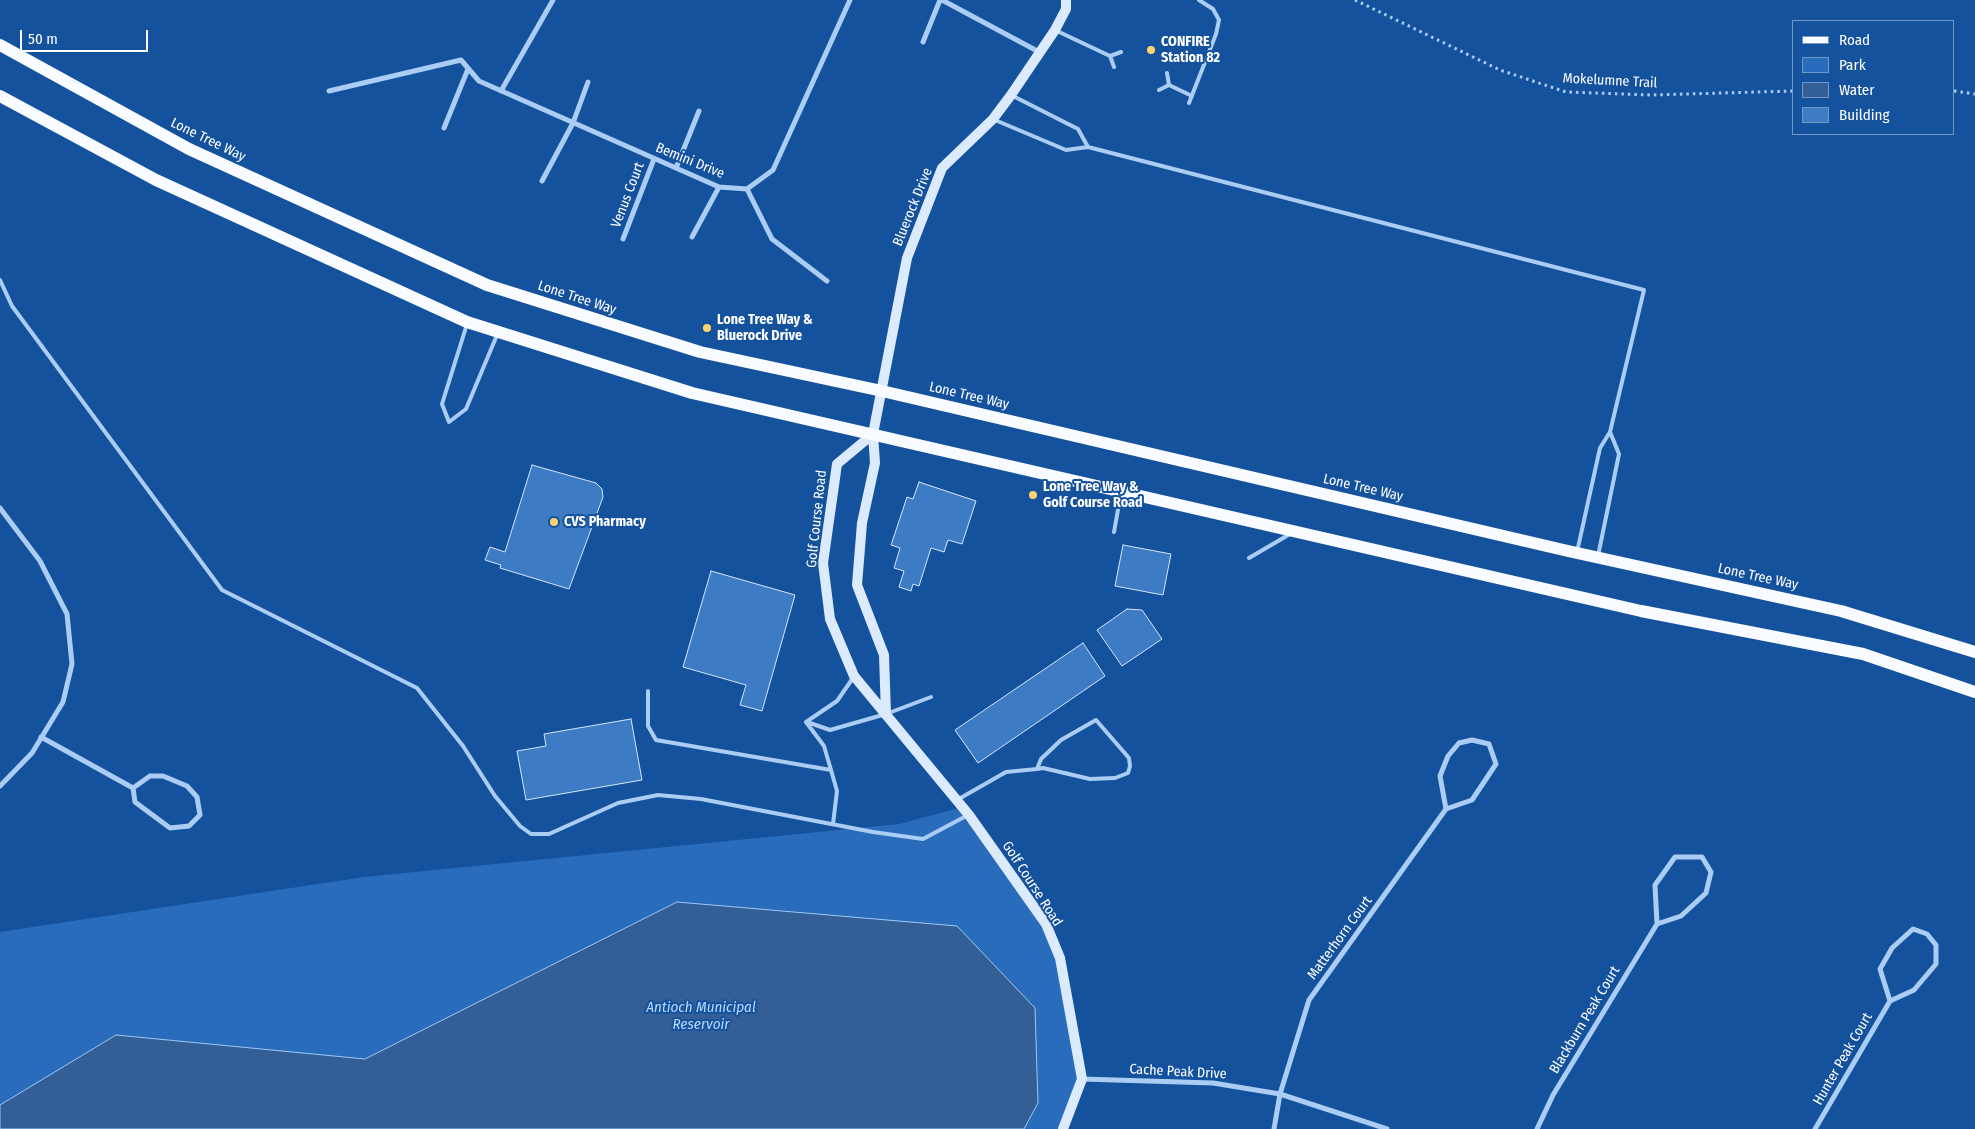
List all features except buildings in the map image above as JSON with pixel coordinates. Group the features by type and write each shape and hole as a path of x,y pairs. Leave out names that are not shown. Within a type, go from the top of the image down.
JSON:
{"main road":[{"name":"Lone Tree Way","path":"0,45 190,150 486,285 700,352 882,391 1576,553 1841,611 1975,652"},
{"path":"0,96 156,180 467,322 692,393 1641,611 1863,654 1975,692"}],"street":[{"path":"501,91 554,0"},
{"path":"827,281 772,239 747,188 773,170 850,0"},
{"path":"923,42 941,0 1041,53"},
{"name":"Bluerock Drive","path":"873,434 907,258 942,168 993,119 1011,95 1055,30 1066,9 1066,0"},
{"name":"Bemini Drive","path":"329,91 461,60 478,82 718,187 747,188"},
{"path":"444,128 468,69"},
{"path":"542,181 573,123 588,82"},
{"path":"676,168 700,111"},
{"name":"Venus Court","path":"623,239 654,159"},
{"path":"692,237 718,187"},
{"path":"873,434 875,463 862,523 857,585 884,655 886,714"},
{"name":"Golf Course Road","path":"873,434 837,464 823,563 830,619 854,676 957,800 1046,924 1060,958 1082,1079"},
{"path":"0,508 40,561 66,614 72,664 63,702 32,753 0,786"},
{"path":"41,737 133,788"},
{"path":"1472,740 1489,744 1496,764 1472,800 1446,809 1440,776 1448,756 1459,743 1472,740"},
{"path":"150,776 163,776 187,786 197,797 200,816 189,826 170,828 135,802 133,788 150,776"},
{"name":"Matterhorn Court","path":"1274,1129 1280,1094 1309,1000 1446,809"},
{"path":"1702,857 1711,872 1706,893 1682,916 1657,924 1655,885 1675,858 1702,857"},
{"name":"Blackburn Peak Court","path":"1537,1129 1553,1095 1657,924"},
{"path":"1913,929 1926,934 1936,945 1936,964 1914,990 1890,1001 1880,969 1892,948 1913,929"},
{"name":"Hunter Peak Court","path":"1815,1129 1890,1001"},
{"path":"1063,1129 1082,1079"},
{"name":"Cache Peak Drive","path":"1082,1079 1214,1083 1280,1094 1388,1129"}],"lane":[{"path":"1189,103 1216,34 1219,20 1213,10 1199,0"},
{"path":"1055,30 1110,56 1114,67"},
{"path":"1110,56 1121,52"},
{"path":"1167,73 1169,85"},
{"path":"1169,85 1192,96"},
{"path":"1159,90 1169,85"},
{"path":"1011,95 1078,129 1088,147"},
{"path":"993,119 1066,150 1088,147 1644,290 1610,432 1600,448 1576,553"},
{"path":"0,280 12,306 222,590 417,688 463,746 495,796 520,826 531,834 549,834 618,803 658,795 701,799 833,824 922,838 968,815"},
{"path":"467,322 442,404 449,422 466,409 499,331"},
{"path":"1598,558 1619,454 1610,432"},
{"path":"1114,532 1122,491"},
{"path":"1249,558 1295,531"},
{"path":"806,722 837,700 854,676"},
{"path":"648,692 648,726 656,740 831,770"},
{"path":"806,722 830,730 886,714 930,697"},
{"path":"957,800 1006,772 1037,769 1044,768 1090,779 1115,778 1128,773 1130,766 1129,758 1096,720 1061,740 1041,759 1037,769"},
{"path":"806,722 824,746 837,791 833,824"}],"path":[{"name":"Mokelumne Trail","path":"1355,0 1500,70 1566,92 1651,95 1792,91"},
{"path":"1955,91 1975,94"}],"green space":[{"path":"963,807 1046,924 1060,958 1082,1079 1063,1129 0,1129 0,932 364,877 899,824"}],"water":[{"name":"Antioch Municipal Reservoir","path":"677,902 957,926 1035,1008 1038,1103 1024,1129 0,1129 0,1105 116,1035 365,1059"}],"place":[{"name":"CONFIRE Station 82","path":"1151,50"},
{"name":"Lone Tree Way & Bluerock Drive","path":"707,328"},
{"name":"Lone Tree Way & Golf Course Road","path":"1033,495"},
{"name":"CVS Pharmacy","path":"554,522"}]}
